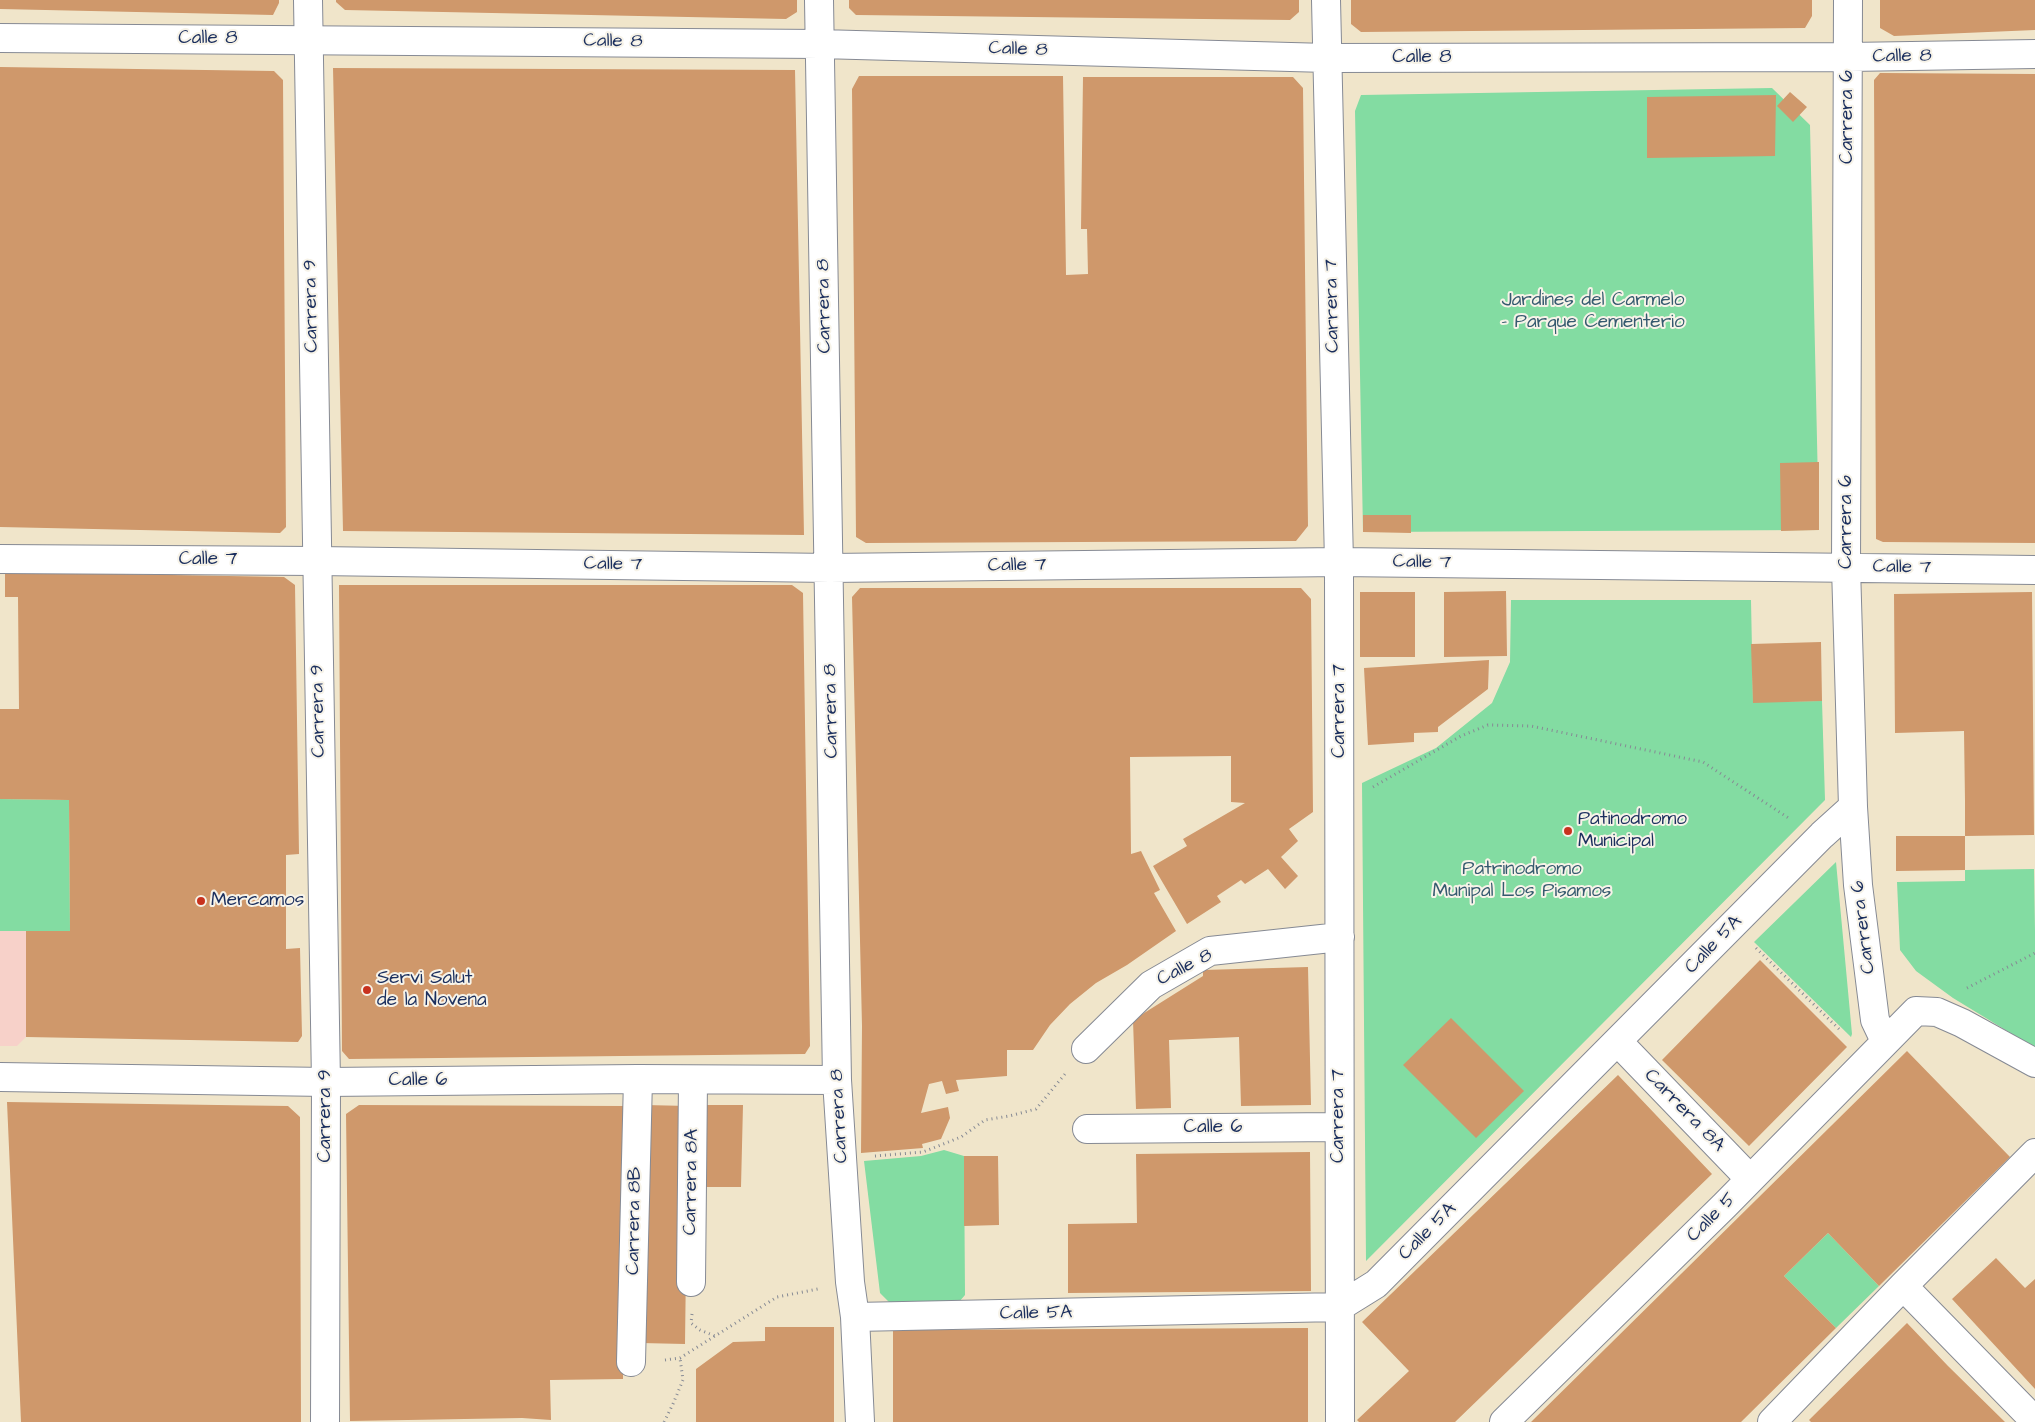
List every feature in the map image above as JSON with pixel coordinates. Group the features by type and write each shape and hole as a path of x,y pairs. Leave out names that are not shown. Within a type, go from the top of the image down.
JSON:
{"street":[{"name":"Carrera 9","path":"308,0 326,1082 325,1422"},
{"name":"Carrera 8","path":"819,0 830,568 837,1080 850,1282 855,1317 860,1422"},
{"name":"Carrera 7","path":"1326,0 1339,562 1340,1422"},
{"name":"Carrera 6","path":"1848,0 1846,567 1858,885 1875,1020 1876,1049"},
{"name":"Calle 8","path":"0,38 820,44 1327,58 1849,58 2035,54"},
{"name":"Calle 7","path":"0,559 830,568 1339,562 2035,570"},
{"name":"Calle 5A","path":"855,1317 1339,1307 1376,1284 1822,836 1854,807"},
{"name":"Calle 8","path":"1086,1049 1151,985 1210,952 1340,937"},
{"name":"Calle 5","path":"1504,1422 1750,1179 1876,1049 1926,1011"},
{"path":"1926,1011 1962,1023 2035,1063"},
{"name":"Carrera 8A","path":"1618,1042 1750,1179"},
{"name":"Calle 6","path":"0,1078 326,1082 638,1079 693,1081 837,1080"},
{"name":"Carrera 8B","path":"631,1362 638,1079"},
{"name":"Carrera 8A","path":"691,1282 693,1081"},
{"name":"Calle 6","path":"1087,1129 1339,1126"},
{"path":"1772,1422 2035,1153"},
{"path":"1903,1286 2035,1421"}],"path":[{"path":"1340,797 1374,787 1460,736 1488,725 1532,726 1703,762 1791,819 1822,836"},
{"path":"1733,925 1876,1049"},
{"path":"1926,1011 2035,953"},
{"path":"842,1159 923,1152 961,1137 985,1120 1036,1109 1086,1049"},
{"path":"631,1362 680,1358 777,1297 850,1282"},
{"path":"664,1422 683,1380 680,1358"}],"shaded area":[{"path":"0,931 26,931 26,1037 17,1046 0,1046"}],"green space":[{"name":"Jardines del Carmelo - Parque Cementerio","path":"1772,88 1810,125 1819,530 1363,532 1355,111 1361,95"},
{"name":"Patrinodromo Munipal Los Pisamos","path":"1511,600 1751,600 1753,702 1822,701 1825,800 1366,1261 1362,783 1436,748 1492,703 1510,662"},
{"path":"0,799 69,800 70,931 0,931"},
{"path":"1836,862 1852,1034 1851,1037 1754,942"},
{"path":"2034,869 2035,1048 1953,998 1916,971 1900,950 1897,882 1965,881 1965,870"},
{"path":"944,1150 964,1156 965,1295 959,1302 892,1305 880,1293 864,1161 921,1156"},
{"path":"1828,1233 1879,1286 1836,1328 1784,1276"}],"building":[{"path":"0,0 279,0 279,3 273,15 0,9"},
{"path":"336,0 797,0 797,12 786,19 345,10"},
{"path":"849,0 1299,0 1299,12 1290,20 856,15 849,8"},
{"path":"1351,0 1812,0 1812,16 1805,28 1361,32 1351,24"},
{"path":"1880,0 2035,0 2035,30 1894,36 1880,28"},
{"path":"0,67 274,71 283,80 286,527 280,533 0,527"},
{"path":"333,68 795,70 804,535 343,531"},
{"path":"1880,73 2035,74 2035,543 1883,542 1876,539 1874,80"},
{"path":"859,76 1063,76 1066,275 1088,274 1087,229 1081,229 1083,77 1293,77 1303,88 1308,526 1296,541 866,543 856,537 852,89"},
{"path":"1790,92 1807,107 1793,122 1777,106"},
{"path":"1776,95 1775,156 1647,158 1647,97"},
{"path":"1819,462 1819,530 1781,531 1780,463"},
{"path":"1363,515 1411,515 1411,533 1363,532"},
{"path":"5,572 284,577 295,585 299,854 286,855 286,949 300,948 302,1036 298,1042 26,1037 26,931 70,931 69,800 0,799 0,709 19,709 18,597 5,597"},
{"path":"339,585 792,585 803,593 810,1046 805,1054 349,1059 342,1051"},
{"path":"860,588 1301,588 1311,599 1313,812 1289,829 1298,841 1281,857 1298,876 1285,889 1268,869 1245,884 1241,880 1217,896 1221,902 1187,924 1153,866 1187,846 1183,839 1245,803 1231,802 1231,756 1130,757 1131,854 1141,851 1160,890 1154,893 1176,931 1127,965 1096,983 1070,1004 1050,1025 1033,1050 1007,1050 1007,1076 956,1080 959,1091 946,1094 942,1081 929,1084 921,1113 948,1107 950,1118 941,1139 922,1144 923,1148 861,1153 862,1026 852,597"},
{"path":"1506,591 1507,656 1444,657 1444,592"},
{"path":"1360,592 1415,592 1415,657 1360,657"},
{"path":"2032,592 2034,835 1965,836 1964,731 1895,733 1894,594"},
{"path":"1821,642 1822,701 1753,703 1751,644"},
{"path":"1489,660 1488,689 1438,727 1438,732 1414,733 1414,742 1368,745 1364,668"},
{"path":"1896,836 1965,836 1965,870 1896,871"},
{"path":"1760,960 1847,1047 1749,1146 1662,1060"},
{"path":"1308,967 1311,1105 1241,1106 1239,1037 1169,1040 1171,1108 1136,1109 1133,1020 1203,976 1203,970"},
{"path":"1451,1018 1524,1091 1476,1138 1403,1065"},
{"path":"1907,1051 2010,1157 1879,1286 1828,1233 1784,1276 1836,1328 1741,1422 1531,1422"},
{"path":"1618,1075 1712,1174 1455,1422 1359,1422 1357,1420 1409,1371 1362,1322"},
{"path":"7,1102 288,1106 300,1117 301,1422 21,1422"},
{"path":"359,1105 624,1106 623,1379 550,1380 551,1420 522,1418 350,1421 346,1114"},
{"path":"645,1105 688,1106 685,1344 641,1343"},
{"path":"699,1105 743,1105 741,1187 698,1187"},
{"path":"1310,1152 1311,1291 1068,1293 1068,1224 1137,1223 1136,1154"},
{"path":"964,1156 998,1156 999,1225 964,1226"},
{"path":"1996,1258 2025,1288 2035,1279 2035,1389 1952,1299"},
{"path":"1907,1323 2005,1422 1811,1422 1809,1420"},
{"path":"765,1327 834,1327 834,1422 696,1422 696,1369 733,1342 765,1341"},
{"path":"1308,1328 1308,1422 893,1422 893,1330"}],"place":[{"name":"Patinodromo Municipal","path":"1568,831"},
{"name":"Mercamos","path":"201,901"},
{"name":"Servi Salut de la Novena","path":"367,990"}]}
